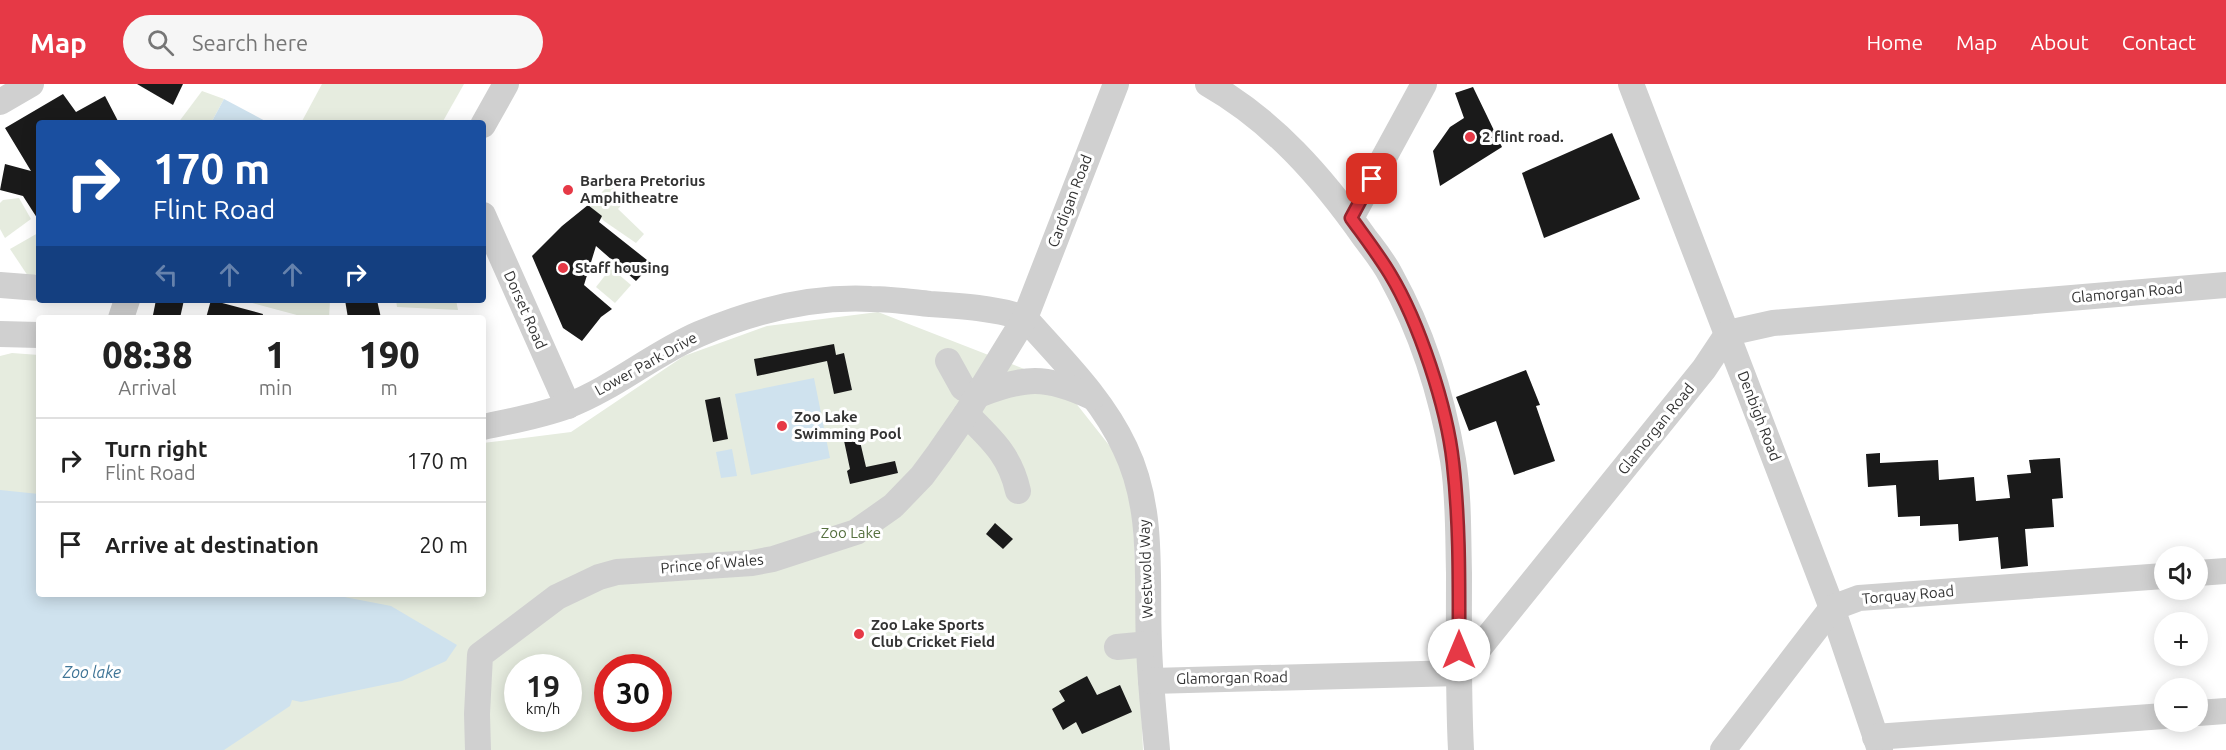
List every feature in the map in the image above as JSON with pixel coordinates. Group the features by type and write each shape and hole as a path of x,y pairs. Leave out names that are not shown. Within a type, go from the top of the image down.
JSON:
{"street":[{"path":"0,88 6,84"},
{"path":"0,102 31,84"},
{"path":"486,120 506,84"},
{"name":"Cardigan Road","path":"1025,318 1116,84"},
{"path":"1208,84 1248,111 1304,160 1351,218 1390,274 1418,331 1438,395 1454,471 1458,535 1461,750"},
{"path":"1351,218 1424,84"},
{"name":"Denbigh Road","path":"1631,84 1832,608 1878,743"},
{"name":"Dorset Road","path":"486,222 568,406"},
{"path":"0,285 36,288"},
{"name":"Glamorgan Road","path":"1151,681 1459,673 1696,378 1728,333 1773,323 2226,285"},
{"name":"Lower Park Drive","path":"486,426 568,406 699,334 736,320 780,308 819,301 870,298 986,309 1025,318"},
{"name":"Westwold Way","path":"1025,318 1095,399 1125,446 1138,480 1149,561 1149,644 1157,750"},
{"name":"Prince of Wales","path":"478,750 480,655 557,597 585,582 617,572 752,563 856,532 893,506 914,485 972,405 1025,318"},
{"path":"0,334 36,335"},
{"path":"948,361 1013,471 1018,491"},
{"path":"972,405 1009,384 1026,380 1067,386 1095,399"},
{"path":"2208,572 2226,571"},
{"name":"Torquay Road","path":"1832,608 1859,598 2154,577"},
{"path":"1723,750 1832,608"},
{"path":"1117,647 1149,644"},
{"path":"2208,712 2226,711"},
{"path":"1878,743 2154,717"}],"green space":[{"path":"322,84 464,84 444,120 303,120"},
{"path":"202,91 224,99 213,120 180,120"},
{"path":"610,184 624,202 618,209 644,234 636,243 604,221 589,205"},
{"path":"19,198 31,219 5,238 0,229 0,203 3,200"},
{"path":"36,234 36,274 30,279 10,249"},
{"path":"611,268 631,285 615,303 596,287"},
{"path":"252,303 330,303 329,315 297,315"},
{"path":"396,303 457,303 458,310 397,307"},
{"name":"Zoo Lake","path":"878,312 1060,383 1131,473 1143,750 0,750 0,356 12,353 36,355 36,597 486,597 486,443 571,432 684,356 767,326"}],"water":[{"path":"224,99 263,120 213,120"},
{"name":"Zoo Lake Swimming Pool","path":"814,378 830,458 751,475 735,394"},
{"path":"732,449 737,476 721,478 716,452"},
{"name":"Zoo lake","path":"0,490 36,494 36,597 344,597 391,606 457,645 446,661 402,681 301,702 292,700 290,706 224,750 0,750"}],"building":[{"path":"137,84 183,84 173,105"},
{"name":"2 flint road.","path":"1473,87 1502,147 1440,186 1433,151 1450,127 1464,118 1455,93"},
{"path":"63,94 76,112 105,96 117,120 36,120 36,216 23,196 0,190 5,164 31,171 5,128"},
{"path":"1612,133 1640,199 1544,238 1522,173"},
{"path":"588,205 602,216 599,222 652,264 636,281 596,246 584,285 612,309 601,317 582,341 563,328 532,256 562,226"},
{"path":"155,303 183,303 181,315 153,315"},
{"path":"210,303 222,303 263,314 263,315 207,315"},
{"path":"346,303 378,303 380,315 348,315"},
{"path":"834,344 836,355 844,353 852,390 834,394 827,361 757,376 754,359"},
{"path":"1526,370 1540,405 1536,406 1555,461 1514,475 1496,421 1469,431 1456,397"},
{"path":"720,397 728,439 713,442 705,400"},
{"path":"858,433 866,467 895,461 898,473 850,484 847,471 850,469 843,436"},
{"path":"1880,453 1880,463 1938,460 1939,480 1974,477 1976,501 2010,498 2007,475 2031,473 2029,460 2060,458 2063,498 2052,499 2054,527 2025,529 2028,566 2001,569 1998,537 1959,541 1958,524 1920,526 1920,516 1898,517 1896,485 1868,487 1866,454"},
{"path":"995,523 1013,539 1003,549 986,534"},
{"path":"1087,676 1097,695 1120,685 1132,712 1082,734 1076,722 1063,730 1052,709 1065,701 1059,691"}],"place":[{"name":"2 flint road.","path":"1470,137"},
{"name":"Barbera Pretorius Amphitheatre","path":"568,190"},
{"name":"Staff housing","path":"563,268"},
{"name":"Zoo Lake Swimming Pool","path":"782,426"},
{"name":"Zoo Lake Sports Club Cricket Field","path":"859,634"}],"route":[{"path":"1372,179 1351,218 1390,274 1418,331 1438,395 1453,461 1458,535 1459,650"}]}
